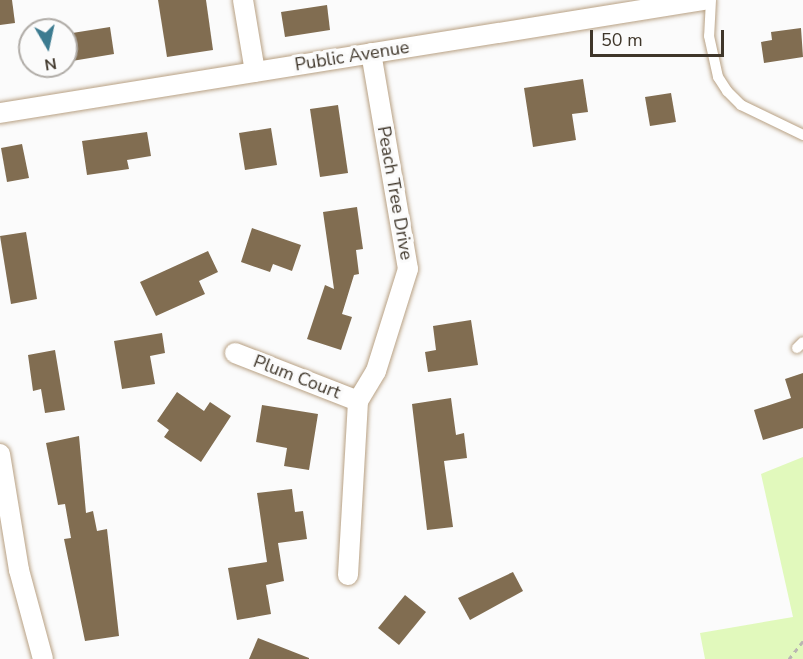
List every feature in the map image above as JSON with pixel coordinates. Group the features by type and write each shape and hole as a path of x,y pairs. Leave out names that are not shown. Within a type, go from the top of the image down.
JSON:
{"street":[{"path":"243,0 255,72"},
{"name":"Public Avenue","path":"0,113 704,0"},
{"name":"Peach Tree Drive","path":"348,575 358,401 379,361 408,269 371,53"},
{"name":"Plum Court","path":"235,353 358,401"},
{"path":"0,454 19,570 42,659"}],"lane":[{"path":"711,0 709,36 718,77 727,91 741,105 803,135"}],"path":[{"path":"789,659 803,641"}],"green space":[{"path":"803,457 803,659 705,659 700,633 793,617 761,474"}],"building":[{"path":"0,0 12,0 15,23 0,25"},
{"path":"158,0 206,0 213,50 167,57"},
{"path":"327,5 330,30 285,37 281,12"},
{"path":"110,27 114,54 78,60 78,32"},
{"path":"801,28 803,57 764,63 761,42 772,40 771,32"},
{"path":"583,79 588,112 572,114 576,140 533,147 524,88"},
{"path":"671,93 676,122 650,126 645,97"},
{"path":"338,105 348,173 320,177 310,109"},
{"path":"271,128 277,165 245,170 239,133"},
{"path":"147,132 151,156 127,160 129,169 87,175 82,141"},
{"path":"22,144 29,178 7,182 1,148"},
{"path":"357,207 363,249 356,250 359,274 354,275 342,314 352,317 341,350 307,339 325,285 334,289 323,212"},
{"path":"252,228 301,245 292,271 273,264 270,272 241,262"},
{"path":"26,232 37,299 11,304 0,236"},
{"path":"208,251 218,272 199,281 205,294 156,316 140,282"},
{"path":"471,320 478,365 428,372 425,352 436,350 433,326"},
{"path":"162,333 165,353 150,356 155,384 122,389 114,341"},
{"path":"55,350 65,410 45,413 41,389 33,391 28,355"},
{"path":"803,373 803,428 763,440 754,410 791,398 785,379"},
{"path":"177,392 204,411 210,402 231,416 201,462 164,437 169,430 157,421"},
{"path":"451,398 456,435 464,433 467,458 444,461 453,527 427,530 412,404"},
{"path":"262,405 318,414 309,470 284,466 287,448 256,442"},
{"path":"79,436 86,513 93,511 97,531 107,529 119,636 85,641 64,539 71,538 65,504 58,505 46,443"},
{"path":"292,489 295,512 303,511 307,539 278,543 284,581 266,585 271,614 237,620 228,568 267,562 257,493"},
{"path":"513,572 523,591 470,620 458,598"},
{"path":"405,595 426,612 399,645 378,628"},
{"path":"258,638 309,658 309,659 249,659"}]}
